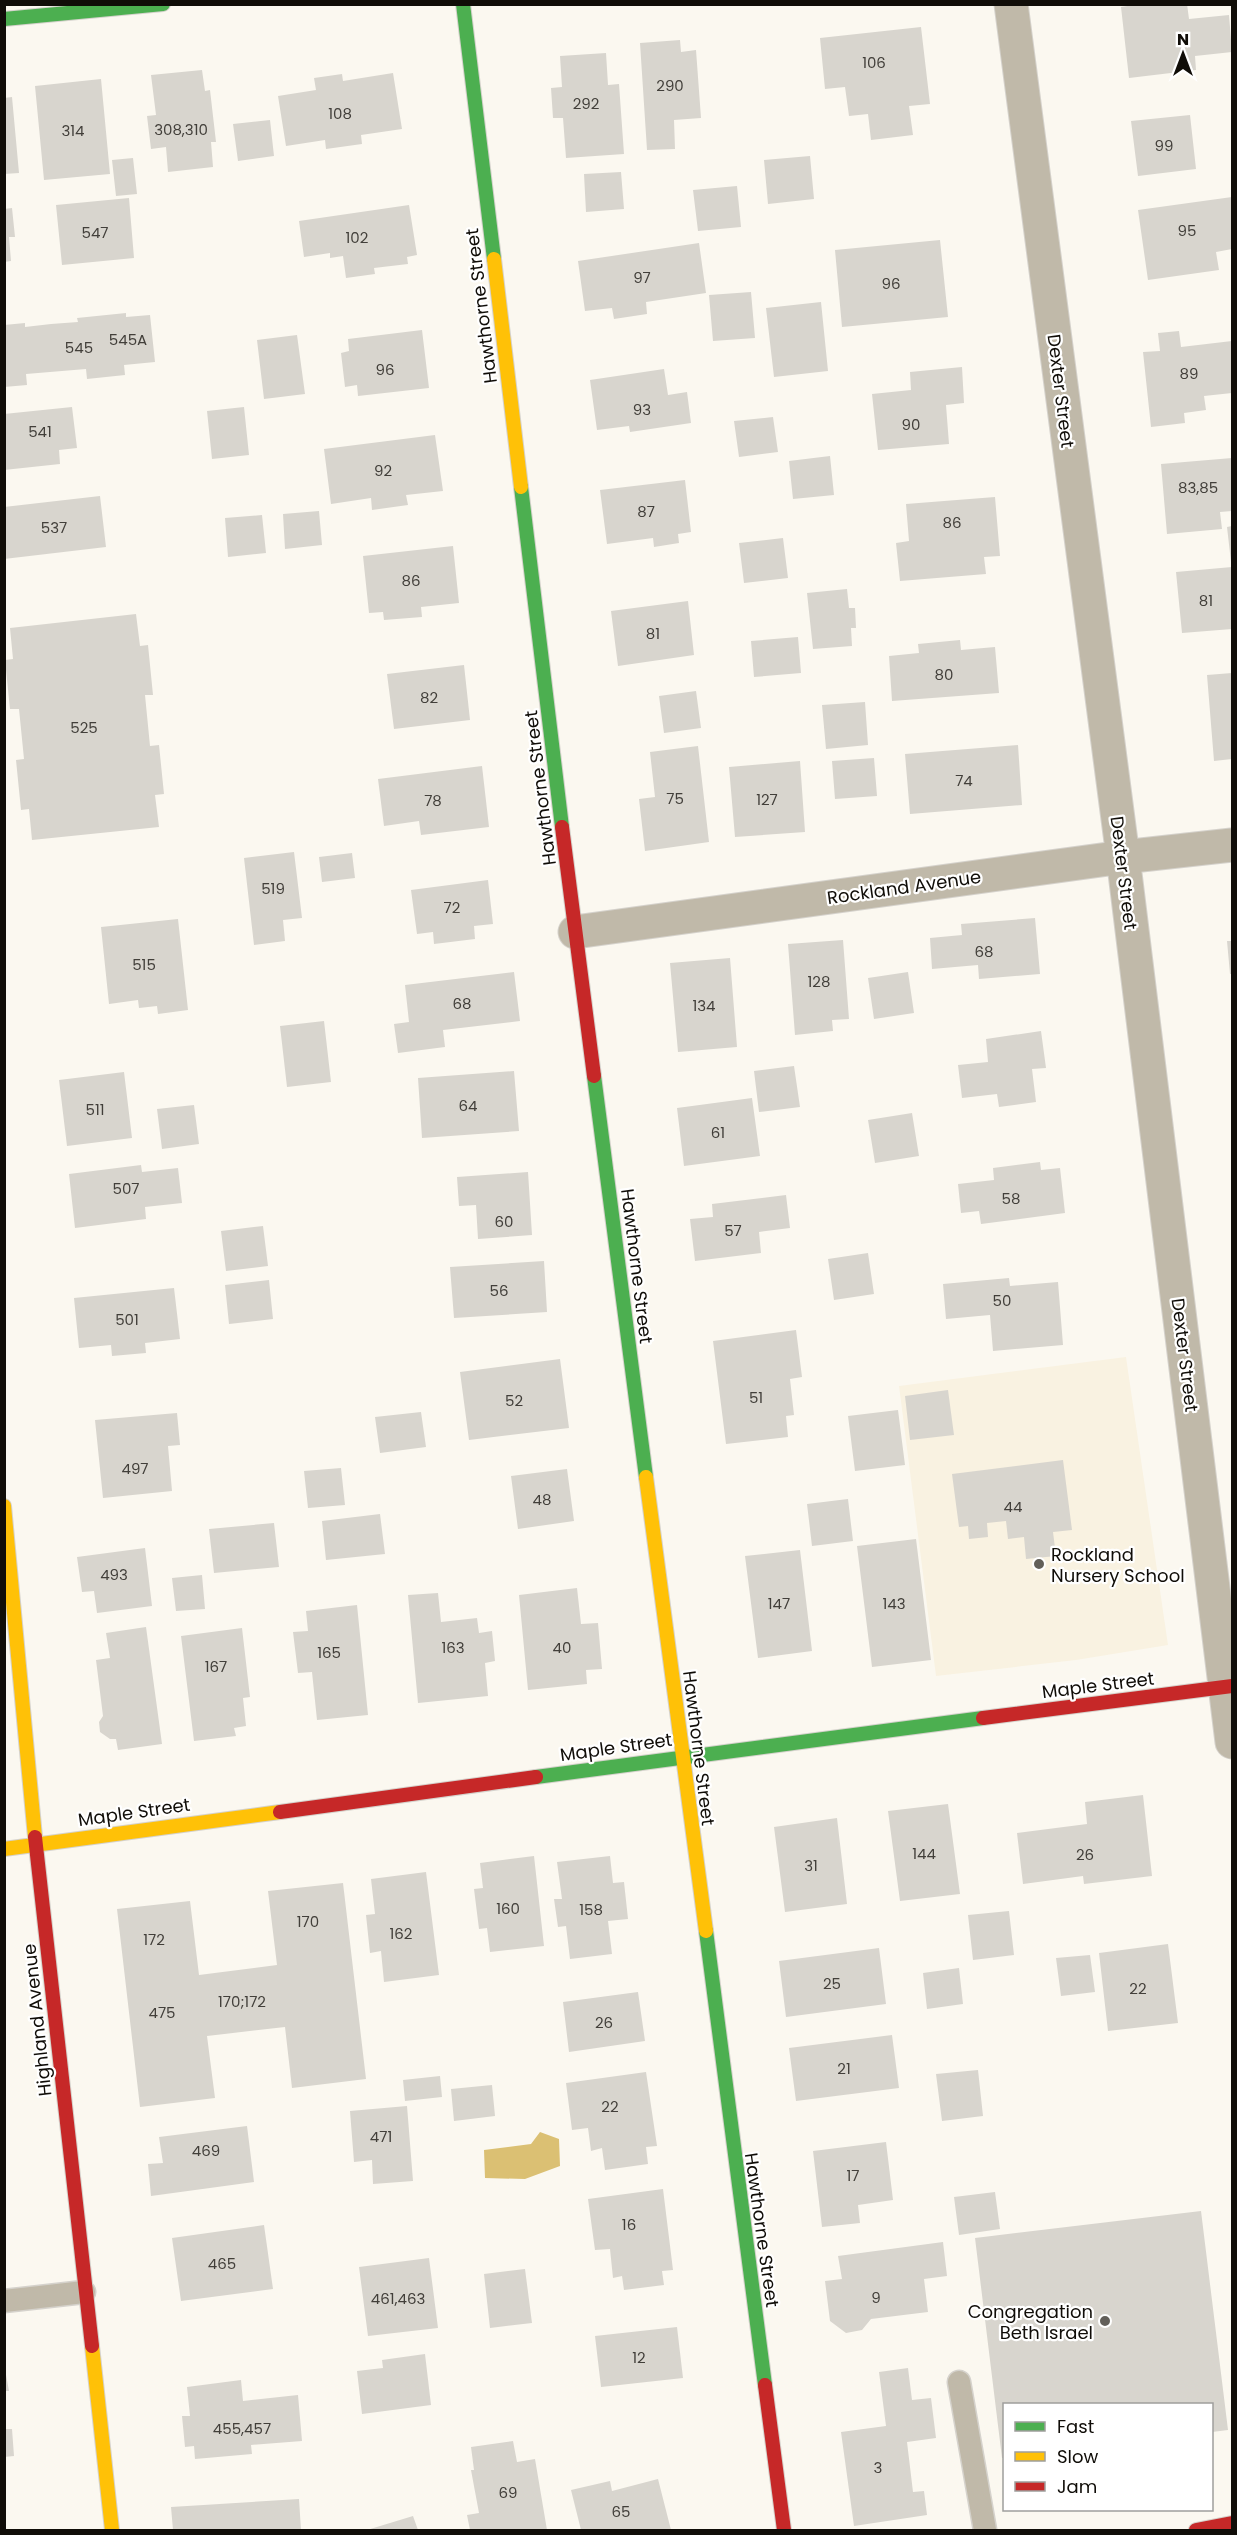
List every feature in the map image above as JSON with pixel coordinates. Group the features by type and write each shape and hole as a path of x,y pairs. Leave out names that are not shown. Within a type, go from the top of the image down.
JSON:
{"street":[{"path":"4,19 163,4"},
{"name":"Hawthorne Street","path":"463,4 576,932 784,2530"},
{"name":"Dexter Street","path":"1011,4 1229,1686 1233,1742"},
{"name":"Rockland Avenue","path":"576,932 1123,857 1233,845"},
{"name":"Highland Avenue","path":"4,1506 36,1844 112,2530"},
{"name":"Maple Street","path":"4,1849 1229,1686"},
{"path":"1196,2530 1233,2523"}],"lane":[{"path":"4,2301 84,2292"},
{"path":"959,2382 985,2530"}],"shaded area":[{"name":"Rockland Nursery School","path":"1126,1357 1168,1645 1076,1660 936,1676 899,1386"},
{"path":"540,2132 559,2139 560,2166 525,2179 485,2178 484,2150 531,2144"}],"building":[{"path":"1140,4 1187,4 1189,19 1229,15 1232,52 1195,56 1196,70 1129,78 1121,7"},
{"path":"921,27 930,104 909,106 913,135 871,140 868,114 849,116 845,87 825,89 820,38"},
{"path":"680,40 681,52 696,50 701,118 674,120 675,149 647,150 640,43"},
{"path":"606,53 608,85 619,84 624,154 566,158 563,118 553,118 551,88 562,87 560,56"},
{"path":"202,70 205,91 210,90 216,142 211,142 213,167 168,172 166,147 151,149 147,116 156,115 151,75"},
{"path":"393,73 402,129 361,135 362,144 326,149 325,140 286,146 278,96 316,90 314,78 342,74 343,81"},
{"path":"101,79 110,174 44,180 35,86"},
{"path":"12,97 19,173 4,174 4,98"},
{"path":"1190,115 1196,169 1138,176 1131,121"},
{"path":"270,120 274,156 238,161 233,124"},
{"path":"810,156 814,199 768,204 764,160"},
{"path":"133,158 137,194 116,196 112,160"},
{"path":"621,172 624,209 586,212 584,174"},
{"path":"737,186 741,227 698,231 693,190"},
{"path":"1232,197 1232,249 1216,252 1219,270 1148,280 1138,210"},
{"path":"129,198 134,258 62,265 56,205"},
{"path":"409,205 417,255 407,257 408,264 374,268 375,274 346,278 343,256 330,258 330,253 304,257 299,221"},
{"path":"12,208 15,237 9,237 11,261 4,262 4,209"},
{"path":"940,240 948,317 842,327 835,250"},
{"path":"699,243 706,293 646,302 647,314 614,319 612,308 585,311 578,261"},
{"path":"751,292 755,338 713,341 709,295"},
{"path":"821,302 828,371 774,377 766,308"},
{"path":"126,313 126,317 150,315 155,362 124,365 125,375 87,379 86,369 26,374 27,385 4,387 4,325 25,323 25,327 78,322 77,318"},
{"path":"422,330 429,388 358,396 357,385 345,387 341,353 349,351 348,339"},
{"path":"1179,331 1181,347 1232,341 1232,393 1204,396 1206,410 1184,413 1185,423 1151,427 1143,352 1160,351 1158,333"},
{"path":"297,335 305,394 264,399 257,340"},
{"path":"962,367 964,403 946,405 949,444 878,450 872,394 911,390 910,372"},
{"path":"664,369 668,395 687,392 691,423 630,432 629,426 597,430 590,380"},
{"path":"72,407 77,448 59,450 60,464 4,470 4,414"},
{"path":"244,407 249,455 212,459 207,411"},
{"path":"773,417 778,452 739,457 734,421"},
{"path":"435,435 443,491 406,495 408,505 372,510 371,498 331,504 324,449"},
{"path":"830,456 834,495 793,499 789,461"},
{"path":"1232,458 1232,511 1220,512 1222,529 1167,534 1161,464"},
{"path":"685,480 691,532 678,534 679,543 654,547 653,538 607,544 600,490"},
{"path":"100,496 106,547 4,559 4,507"},
{"path":"995,497 1000,556 984,557 986,574 900,581 896,543 909,541 906,504"},
{"path":"319,511 322,545 285,549 283,514"},
{"path":"262,515 266,553 228,557 225,518"},
{"path":"1232,526 1232,561 1231,562 1227,527"},
{"path":"783,538 788,578 744,583 739,543"},
{"path":"453,546 459,603 421,607 422,617 384,620 383,612 369,613 363,556"},
{"path":"1232,567 1232,629 1182,633 1176,572"},
{"path":"847,589 849,608 855,608 856,628 851,628 852,646 813,649 807,593"},
{"path":"688,601 694,655 618,666 611,611"},
{"path":"136,614 140,646 148,645 153,695 145,695 150,746 159,745 164,794 155,795 159,827 32,840 29,809 21,810 16,760 24,759 19,709 10,709 5,660 13,659 10,628"},
{"path":"798,637 801,673 754,677 751,641"},
{"path":"960,640 961,650 995,647 999,693 892,701 889,656 919,653 918,644"},
{"path":"464,665 470,720 394,729 387,674"},
{"path":"1232,673 1232,759 1214,761 1207,675"},
{"path":"696,691 701,728 664,733 659,696"},
{"path":"865,702 868,745 826,749 822,705"},
{"path":"1018,745 1022,805 910,814 905,754"},
{"path":"698,746 709,842 645,851 639,799 655,797 650,752"},
{"path":"874,758 877,796 835,799 832,761"},
{"path":"800,761 805,832 735,837 729,767"},
{"path":"482,766 489,827 421,835 419,821 384,826 378,779"},
{"path":"294,852 302,918 283,920 285,941 254,945 244,858"},
{"path":"352,853 355,878 322,882 319,857"},
{"path":"488,880 493,924 474,926 475,939 434,944 433,932 417,934 411,890"},
{"path":"1035,918 1040,974 979,979 978,965 932,969 930,938 962,935 961,924"},
{"path":"178,919 188,1010 158,1014 157,1006 139,1008 138,1000 109,1004 101,927"},
{"path":"843,940 849,1019 832,1020 833,1031 795,1035 788,944"},
{"path":"1227,941 1232,941 1232,974 1230,974"},
{"path":"730,958 737,1047 678,1052 670,963"},
{"path":"514,972 520,1021 443,1030 445,1047 398,1053 394,1024 409,1022 405,985"},
{"path":"908,972 914,1013 874,1019 868,978"},
{"path":"324,1021 331,1082 287,1087 280,1026"},
{"path":"1041,1031 1046,1068 1032,1069 1036,1102 999,1107 997,1094 962,1098 958,1065 988,1062 986,1039"},
{"path":"794,1066 800,1107 759,1112 754,1071"},
{"path":"514,1071 519,1131 422,1138 418,1078"},
{"path":"124,1072 132,1138 67,1146 59,1080"},
{"path":"752,1098 760,1156 684,1166 677,1108"},
{"path":"194,1105 199,1144 162,1149 157,1109"},
{"path":"912,1113 919,1156 875,1163 868,1120"},
{"path":"1040,1162 1041,1170 1060,1168 1065,1213 981,1224 979,1211 961,1213 958,1184 994,1180 993,1168"},
{"path":"141,1165 142,1172 178,1168 182,1203 145,1207 146,1219 75,1228 69,1174"},
{"path":"528,1172 532,1235 478,1239 476,1205 459,1206 457,1177"},
{"path":"786,1195 790,1228 759,1232 761,1253 695,1261 690,1219 713,1217 712,1204"},
{"path":"263,1226 268,1266 226,1271 221,1231"},
{"path":"868,1253 874,1294 834,1300 828,1259"},
{"path":"544,1261 547,1312 454,1318 450,1267"},
{"path":"1009,1278 1010,1286 1058,1282 1063,1345 993,1351 990,1315 946,1319 943,1284"},
{"path":"269,1280 273,1319 229,1324 225,1285"},
{"path":"174,1288 180,1339 145,1343 146,1353 112,1356 111,1345 79,1348 74,1298"},
{"path":"796,1330 802,1377 790,1379 794,1415 786,1416 788,1437 726,1444 713,1341"},
{"path":"560,1359 569,1428 469,1440 460,1372"},
{"path":"948,1390 954,1435 910,1440 905,1396"},
{"path":"898,1410 905,1465 855,1471 848,1416"},
{"path":"421,1412 426,1447 380,1453 375,1417"},
{"path":"177,1413 180,1445 168,1446 172,1491 103,1498 95,1420"},
{"path":"1063,1460 1072,1530 1053,1532 1056,1556 1026,1559 1024,1537 1008,1539 1006,1521 987,1523 988,1537 969,1539 968,1526 959,1527 952,1474"},
{"path":"341,1468 345,1505 308,1508 304,1471"},
{"path":"567,1469 574,1521 518,1529 511,1476"},
{"path":"848,1499 853,1541 812,1546 807,1504"},
{"path":"380,1514 385,1554 326,1560 322,1521"},
{"path":"274,1523 279,1567 214,1573 209,1529"},
{"path":"916,1539 931,1660 872,1667 857,1546"},
{"path":"145,1548 152,1606 97,1613 94,1591 82,1592 77,1557"},
{"path":"800,1550 812,1651 758,1658 745,1556"},
{"path":"202,1575 205,1609 176,1611 172,1578"},
{"path":"577,1588 581,1624 598,1623 602,1669 586,1670 587,1684 528,1690 519,1595"},
{"path":"438,1593 441,1622 477,1618 479,1633 492,1631 495,1661 485,1663 488,1696 418,1703 408,1595"},
{"path":"357,1605 368,1715 317,1720 312,1672 298,1673 293,1632 308,1631 306,1611"},
{"path":"146,1627 162,1744 118,1750 116,1739 110,1739 100,1732 99,1722 103,1716 96,1660 110,1658 106,1633"},
{"path":"242,1628 250,1697 243,1698 246,1726 234,1728 236,1736 194,1741 181,1636"},
{"path":"1143,1795 1152,1876 1084,1884 1083,1876 1023,1884 1017,1833 1087,1824 1085,1802"},
{"path":"948,1804 960,1894 900,1901 888,1811"},
{"path":"837,1818 847,1904 785,1912 774,1827"},
{"path":"534,1856 544,1946 490,1952 487,1928 479,1929 474,1889 483,1888 480,1863"},
{"path":"610,1856 613,1883 624,1882 628,1919 608,1921 612,1954 570,1959 566,1926 558,1927 554,1899 562,1899 557,1862"},
{"path":"426,1872 439,1975 384,1982 381,1951 370,1953 366,1915 375,1914 371,1879"},
{"path":"343,1883 366,2079 292,2088 285,2027 207,2036 215,2098 140,2107 117,1909 190,1901 199,1975 277,1965 268,1891"},
{"path":"1009,1911 1014,1955 973,1960 968,1915"},
{"path":"1168,1944 1178,2023 1108,2031 1099,1953"},
{"path":"879,1948 886,2004 786,2017 779,1961"},
{"path":"1090,1955 1095,1992 1061,1996 1056,1958"},
{"path":"959,1968 963,2004 927,2009 923,1973"},
{"path":"638,1992 645,2041 569,2052 563,2002"},
{"path":"892,2035 899,2088 796,2101 789,2048"},
{"path":"978,2070 983,2116 942,2121 936,2074"},
{"path":"646,2072 657,2146 646,2147 648,2164 605,2170 602,2148 591,2151 588,2128 572,2130 566,2083"},
{"path":"440,2076 442,2097 405,2101 403,2080"},
{"path":"492,2085 495,2116 454,2121 451,2089"},
{"path":"407,2106 413,2181 373,2184 372,2160 354,2162 350,2111"},
{"path":"247,2126 254,2182 151,2196 148,2164 163,2163 159,2137"},
{"path":"886,2142 893,2200 858,2205 860,2223 822,2227 813,2151"},
{"path":"663,2189 673,2270 662,2271 664,2285 624,2290 622,2276 613,2278 610,2249 595,2250 588,2199"},
{"path":"995,2192 1000,2229 959,2235 954,2197"},
{"path":"1201,2211 1228,2430 1213,2432 1213,2403 1003,2403 1002,2458 975,2238"},
{"path":"264,2225 273,2289 181,2301 172,2238"},
{"path":"943,2242 947,2276 924,2279 928,2312 871,2319 862,2330 846,2333 830,2321 825,2281 842,2279 838,2256"},
{"path":"429,2258 438,2328 368,2336 359,2267"},
{"path":"525,2269 532,2323 490,2328 484,2274"},
{"path":"677,2327 683,2378 601,2387 595,2336"},
{"path":"425,2354 431,2405 362,2414 357,2371 383,2368 382,2360"},
{"path":"4,2364 9,2391 4,2391"},
{"path":"908,2368 912,2400 931,2398 936,2438 907,2442 913,2492 924,2491 927,2515 854,2526 841,2432 886,2426 879,2372"},
{"path":"241,2380 243,2401 298,2395 302,2441 251,2445 252,2454 195,2459 194,2446 185,2447 182,2416 190,2416 187,2387"},
{"path":"4,2429 12,2429 14,2456 4,2457"},
{"path":"513,2441 517,2462 535,2459 547,2530 470,2530 467,2515 479,2513 471,2470 474,2470 471,2447"},
{"path":"658,2479 671,2530 581,2530 571,2490 610,2481 612,2491"},
{"path":"299,2499 301,2530 173,2530 171,2507"},
{"path":"413,2516 418,2530 367,2530"}],"traffic: fast":[{"path":"4,19 163,4"},
{"path":"463,4 494,259"},
{"path":"521,487 562,827"},
{"path":"594,1076 646,1477"},
{"path":"536,1777 983,1718"},
{"path":"706,1931 765,2385"}],"traffic: slow":[{"path":"494,259 521,487"},
{"path":"646,1477 706,1931"},
{"path":"4,1506 35,1837"},
{"path":"4,1849 280,1812"},
{"path":"92,2346 112,2530"}],"traffic: jam":[{"path":"562,827 594,1076"},
{"path":"983,1718 1232,1686"},
{"path":"280,1812 536,1777"},
{"path":"35,1837 92,2346"},
{"path":"765,2385 784,2530"},
{"path":"1196,2530 1232,2523"}],"place":[{"name":"Rockland Nursery School","path":"1039,1564"},
{"name":"Congregation Beth Israel","path":"1105,2321"}]}
